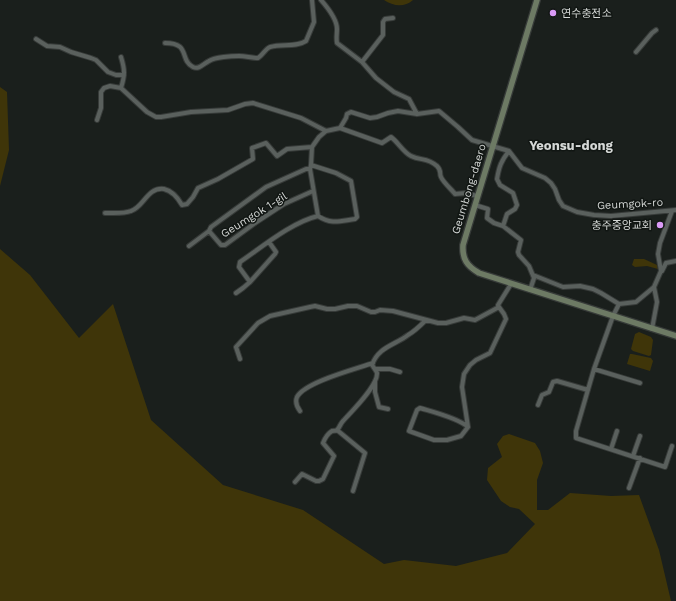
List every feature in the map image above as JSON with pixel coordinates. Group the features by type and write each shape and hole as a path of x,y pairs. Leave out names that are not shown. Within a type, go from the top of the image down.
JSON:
{"street":[{"path":"165,43 173,43 181,48 184,52 185,59 194,67 199,68 215,58 238,56 258,58 270,47 298,45 306,41 314,22 312,0"},
{"path":"321,0 332,12 337,28 337,43 362,62 376,78 394,92 409,99 417,114"},
{"name":"Geumbong-daero","path":"537,0 462,245 462,254 464,259 472,269 479,273 676,336"},
{"path":"362,62 383,35 384,19 393,18"},
{"path":"636,52 656,30"},
{"path":"36,39 47,46 60,47 96,60 108,72 116,75 124,75"},
{"path":"121,57 124,69 124,77 121,88"},
{"path":"97,120 101,108 100,96 102,90 110,86 121,88 147,112 156,117 191,112 228,110 253,103 301,118 326,131"},
{"path":"340,128 347,114 351,112 370,118 398,111 417,114 439,111 472,140 509,151 499,168 497,179 500,185 513,193 517,205 515,209 507,214 503,226"},
{"path":"311,167 336,173 351,182 357,217 355,219 334,222 324,220 318,216 313,191 311,167 312,147 319,137 326,131 340,128 382,144 391,137 410,155 416,158 429,160 438,167 441,177 456,194 466,193 477,196"},
{"path":"105,213 122,213 132,211 139,206 151,192 159,189 168,190 176,196 182,205 187,204 198,188 218,179 252,159 252,148 266,143 277,156 287,149 312,147"},
{"name":"Geumgok-ro","path":"509,151 522,168 545,178 551,183 563,206 577,212 611,216 674,211"},
{"name":"Geumgok 1-gil","path":"189,246 209,231 211,227 266,187 311,167"},
{"name":"Geumgok 1-gil","path":"209,231 221,245 225,245 255,222 284,204 313,191"},
{"path":"475,204 488,209 486,218 503,226 521,240 518,252 519,255 529,266 534,278 530,290"},
{"path":"661,271 658,254 660,243 674,211"},
{"path":"250,282 239,267 240,262 290,228 310,218 318,216"},
{"path":"236,293 250,282 275,254 276,252 269,242"},
{"path":"533,275 563,287 580,286 593,289 619,304 636,302 654,287 666,263 676,261"},
{"path":"468,427 464,424 420,408 416,410 409,431 434,440 447,440 461,436 468,427 462,387 464,374 470,365 476,360 490,353 506,319 498,305 511,284"},
{"path":"652,329 657,302 654,287"},
{"path":"619,304 613,316 594,369 576,432 576,438 664,466 672,446"},
{"path":"240,359 236,347 258,323 274,315 314,306 335,309 348,306 357,306 371,312 380,310 393,311 438,323 446,323 464,318 476,320 499,307"},
{"path":"388,409 378,407 375,392 377,374 372,366 373,363 378,354 407,336 426,320"},
{"path":"300,411 296,402 297,397 306,388 315,383 373,363"},
{"path":"375,370 390,369 400,372"},
{"path":"594,369 640,383"},
{"path":"296,482 302,474 316,481 323,479 334,456 323,443 328,434 337,430 359,404 376,378"},
{"path":"538,405 542,395 549,392 553,382 557,381 588,390"},
{"path":"337,430 365,453 353,491"},
{"path":"611,449 617,431"},
{"path":"633,456 640,436"},
{"path":"629,488 640,458"}],"shaded area":[{"path":"384,0 413,0 410,3 398,5 391,4"},
{"path":"0,87 7,92 9,150 0,186"},
{"path":"0,249 30,275 79,338 113,304 151,420 223,485 303,510 384,564 404,560 456,566 507,553 535,524 519,509 510,507 501,501 487,480 488,468 502,457 497,444 503,436 509,434 535,443 540,451 543,463 537,480 537,510 548,510 570,493 611,496 639,495 659,550 671,601 0,601"},
{"path":"634,259 644,259 657,265 658,269 647,266 635,267 632,265"},
{"path":"639,332 651,337 653,340 651,355 649,356 631,349 635,334"},
{"path":"630,354 651,358 653,361 650,371 627,364"}],"place":[{"name":"연수충전소","path":"553,13"},
{"name":"충주중앙교회","path":"660,225"}],"district":[{"name":"Yeonsu-dong","path":"571,145"}]}
